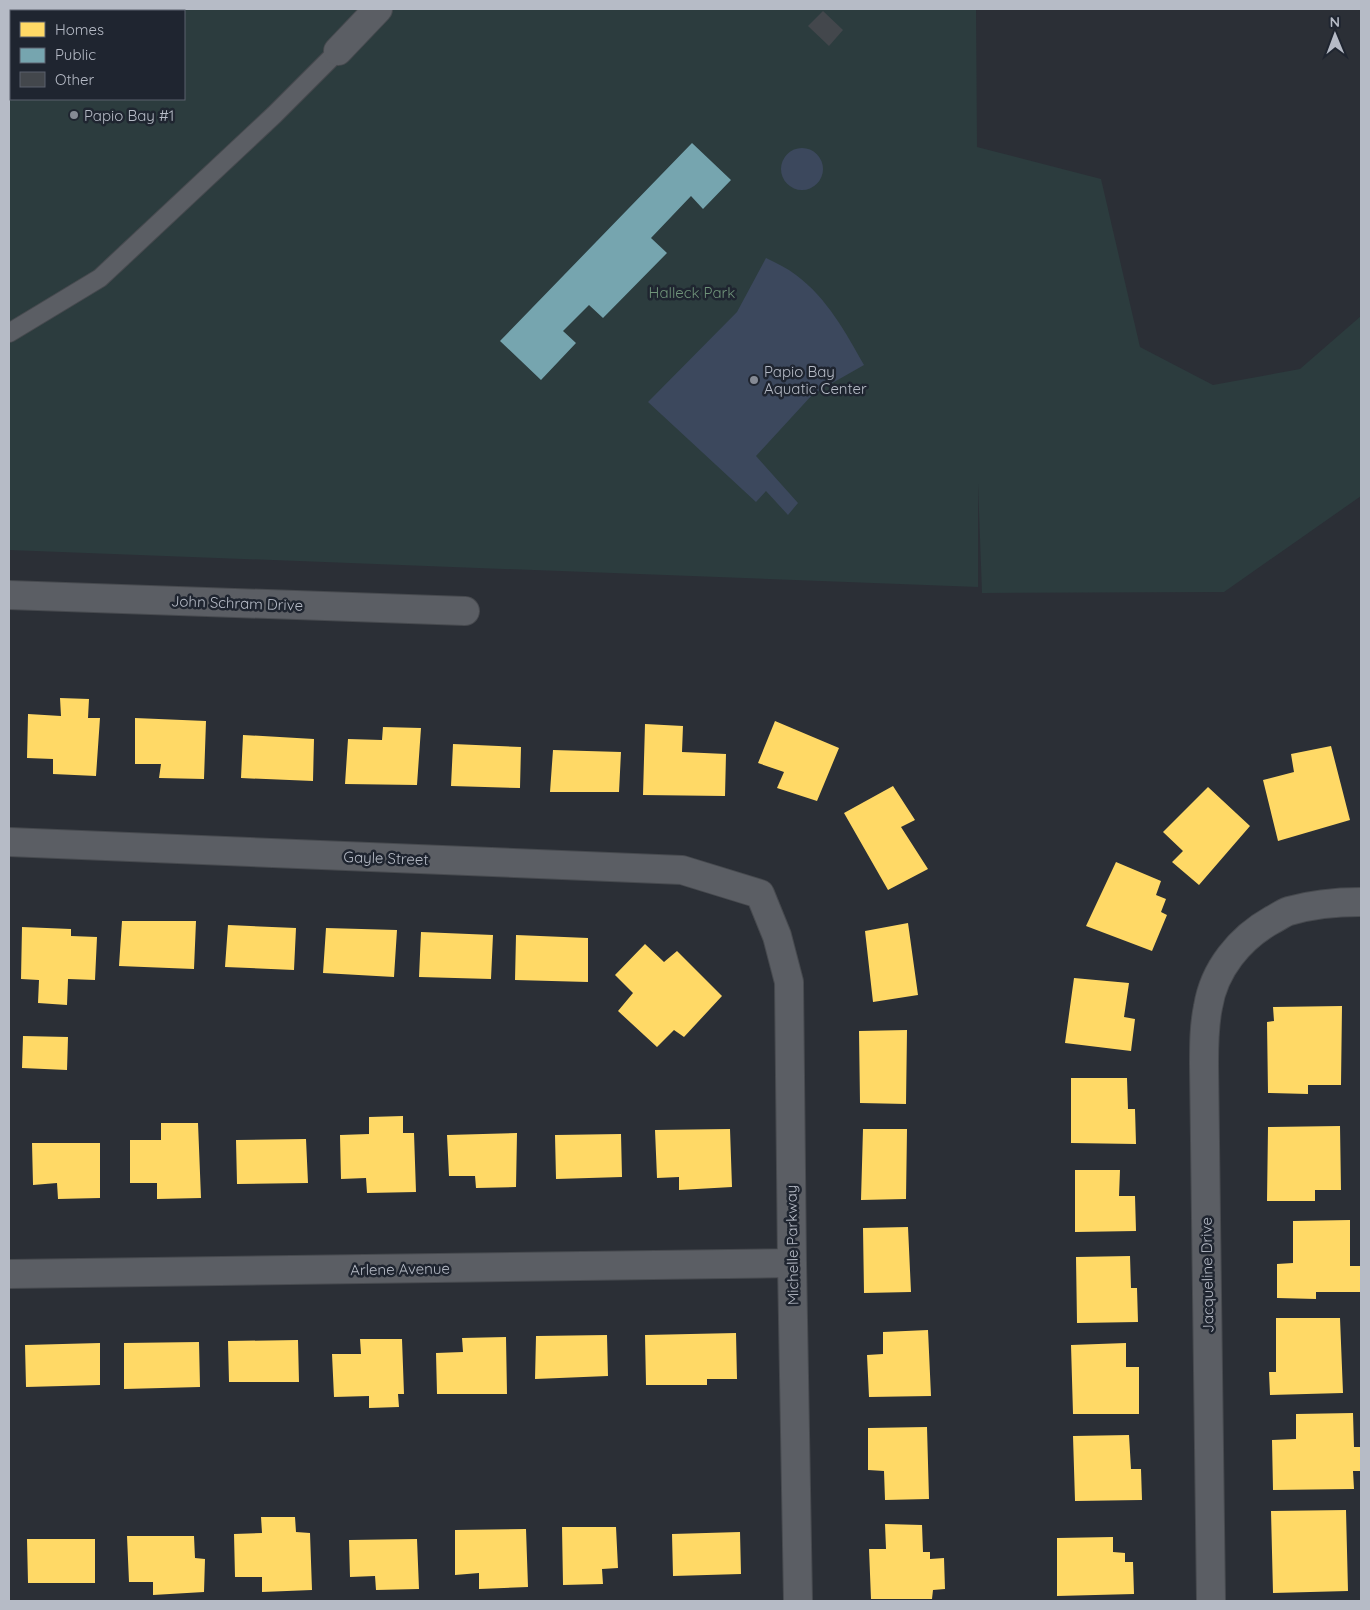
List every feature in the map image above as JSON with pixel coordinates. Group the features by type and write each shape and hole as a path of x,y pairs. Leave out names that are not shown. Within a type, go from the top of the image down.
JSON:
{"street":[{"path":"338,51 378,9"},
{"name":"John Schram Drive","path":"9,595 465,611"},
{"name":"Gayle Street","path":"9,842 682,870 760,894"},
{"name":"Michelle Parkway","path":"760,894 777,936 790,982 792,1263 798,1601"},
{"name":"Jacqueline Drive","path":"1212,1601 1204,1031 1208,1005 1216,978 1230,955 1246,937 1263,925 1287,912 1318,904 1361,902"},
{"name":"Arlene Avenue","path":"9,1274 792,1263"}],"lane":[{"path":"9,333 100,278 274,116 338,51"}],"green space":[{"name":"Halleck Park","path":"9,9 976,9 977,147 1101,179 1140,347 1213,385 1300,369 1361,316 1361,496 1224,592 982,593 978,483 978,587 9,550"}],"water":[{"path":"806,148 814,151 820,157 823,169 820,181 814,187 798,190 790,187 784,181 781,165 784,157 790,151"},
{"name":"Papio Bay Aquatic Center","path":"766,258 793,272 817,294 835,317 864,365 813,394 756,456 798,503 788,515 766,491 756,502 648,402 737,312"}],"building: Homes":[{"path":"60,698 89,699 88,718 100,718 96,776 53,774 53,759 27,758 28,714 61,716"},
{"path":"135,718 206,721 204,779 159,778 161,764 135,764"},
{"path":"775,721 839,748 817,801 777,788 784,772 758,763"},
{"path":"645,724 683,726 682,752 726,754 725,796 643,795"},
{"path":"383,727 421,728 417,785 345,784 348,739 382,740"},
{"path":"243,735 314,739 313,781 241,778"},
{"path":"453,744 521,747 520,788 451,786"},
{"path":"1331,746 1350,820 1278,841 1263,780 1294,772 1291,754"},
{"path":"553,750 621,752 619,792 550,792"},
{"path":"893,786 915,820 901,827 928,869 888,890 844,813"},
{"path":"1208,787 1250,826 1199,885 1172,862 1183,851 1163,832"},
{"path":"1116,862 1161,881 1156,895 1166,899 1161,912 1167,915 1152,951 1086,926"},
{"path":"122,921 196,921 194,969 119,966"},
{"path":"908,923 918,995 873,1002 865,931"},
{"path":"228,925 296,928 294,970 225,967"},
{"path":"22,927 71,929 71,936 97,937 95,980 68,979 67,1005 38,1003 39,980 21,979"},
{"path":"326,928 397,930 394,977 323,973"},
{"path":"421,932 493,935 491,979 419,977"},
{"path":"516,935 588,938 588,982 515,980"},
{"path":"645,944 664,962 677,951 722,996 684,1037 674,1030 657,1047 618,1011 633,993 615,975"},
{"path":"1074,978 1129,983 1124,1017 1135,1019 1131,1051 1065,1043"},
{"path":"1342,1006 1341,1085 1308,1085 1308,1094 1268,1093 1267,1022 1274,1021 1273,1007"},
{"path":"907,1030 906,1104 860,1103 859,1031"},
{"path":"23,1036 68,1037 67,1070 22,1068"},
{"path":"1071,1078 1127,1078 1128,1109 1135,1109 1136,1144 1071,1143"},
{"path":"403,1116 403,1133 414,1133 416,1192 367,1193 366,1178 341,1179 340,1135 369,1134 369,1117"},
{"path":"161,1123 198,1123 201,1198 157,1199 157,1183 130,1183 130,1140 161,1140"},
{"path":"1340,1126 1341,1190 1315,1190 1315,1201 1267,1201 1268,1127"},
{"path":"730,1129 732,1187 679,1190 679,1177 657,1178 655,1130"},
{"path":"863,1129 907,1129 906,1199 861,1200"},
{"path":"517,1133 516,1187 476,1188 475,1176 449,1176 447,1135"},
{"path":"621,1134 622,1177 556,1179 555,1135"},
{"path":"306,1139 308,1183 237,1184 236,1140"},
{"path":"32,1143 100,1143 100,1198 58,1199 57,1183 33,1185"},
{"path":"1075,1170 1120,1170 1119,1196 1135,1196 1136,1231 1075,1232"},
{"path":"1350,1220 1350,1266 1361,1266 1361,1292 1316,1292 1316,1299 1277,1298 1277,1264 1293,1263 1293,1221"},
{"path":"908,1227 911,1292 864,1293 863,1228"},
{"path":"1130,1256 1131,1288 1137,1288 1138,1322 1077,1323 1076,1257"},
{"path":"1276,1318 1340,1318 1343,1393 1270,1395 1269,1372 1276,1372"},
{"path":"928,1330 931,1396 869,1397 867,1355 883,1354 883,1332"},
{"path":"736,1333 737,1379 707,1379 707,1385 646,1385 645,1335"},
{"path":"607,1335 608,1376 535,1379 536,1336"},
{"path":"506,1337 507,1394 437,1394 436,1353 463,1352 462,1338"},
{"path":"360,1339 402,1339 404,1394 398,1394 399,1407 369,1408 369,1396 334,1397 332,1354 361,1354"},
{"path":"298,1340 299,1382 229,1382 228,1341"},
{"path":"199,1342 200,1387 124,1389 124,1343"},
{"path":"100,1343 100,1385 26,1387 25,1345"},
{"path":"1126,1343 1126,1367 1139,1367 1139,1414 1073,1414 1071,1345"},
{"path":"1353,1413 1354,1447 1361,1447 1361,1471 1353,1471 1354,1489 1273,1490 1272,1440 1296,1439 1296,1414"},
{"path":"927,1427 929,1499 885,1500 884,1471 868,1470 868,1428"},
{"path":"1129,1435 1131,1469 1141,1469 1142,1500 1075,1501 1073,1436"},
{"path":"1346,1510 1348,1591 1273,1593 1271,1511"},
{"path":"261,1517 295,1517 296,1532 310,1533 312,1590 262,1592 262,1577 235,1577 234,1534 262,1533"},
{"path":"885,1524 922,1525 923,1552 930,1552 930,1559 944,1558 945,1589 933,1590 932,1599 871,1599 869,1549 886,1549"},
{"path":"562,1527 616,1527 618,1568 602,1569 603,1584 563,1585"},
{"path":"526,1529 528,1587 479,1589 479,1573 455,1575 455,1530"},
{"path":"740,1532 741,1574 673,1576 672,1534"},
{"path":"127,1536 194,1536 195,1558 205,1559 204,1592 153,1595 153,1582 129,1582"},
{"path":"1113,1537 1113,1552 1125,1553 1125,1562 1133,1562 1134,1594 1057,1596 1057,1538"},
{"path":"27,1539 95,1539 95,1583 28,1583"},
{"path":"417,1539 419,1589 376,1590 375,1576 350,1577 349,1540"}],"building: Public":[{"path":"692,143 731,180 703,209 691,196 651,238 667,253 603,318 589,305 563,331 576,343 541,380 500,341"}],"building: Other":[{"path":"823,11 843,30 829,46 808,26"}],"place":[{"name":"Papio Bay #1","path":"74,115"},
{"name":"Papio Bay Aquatic Center","path":"754,380"}]}
